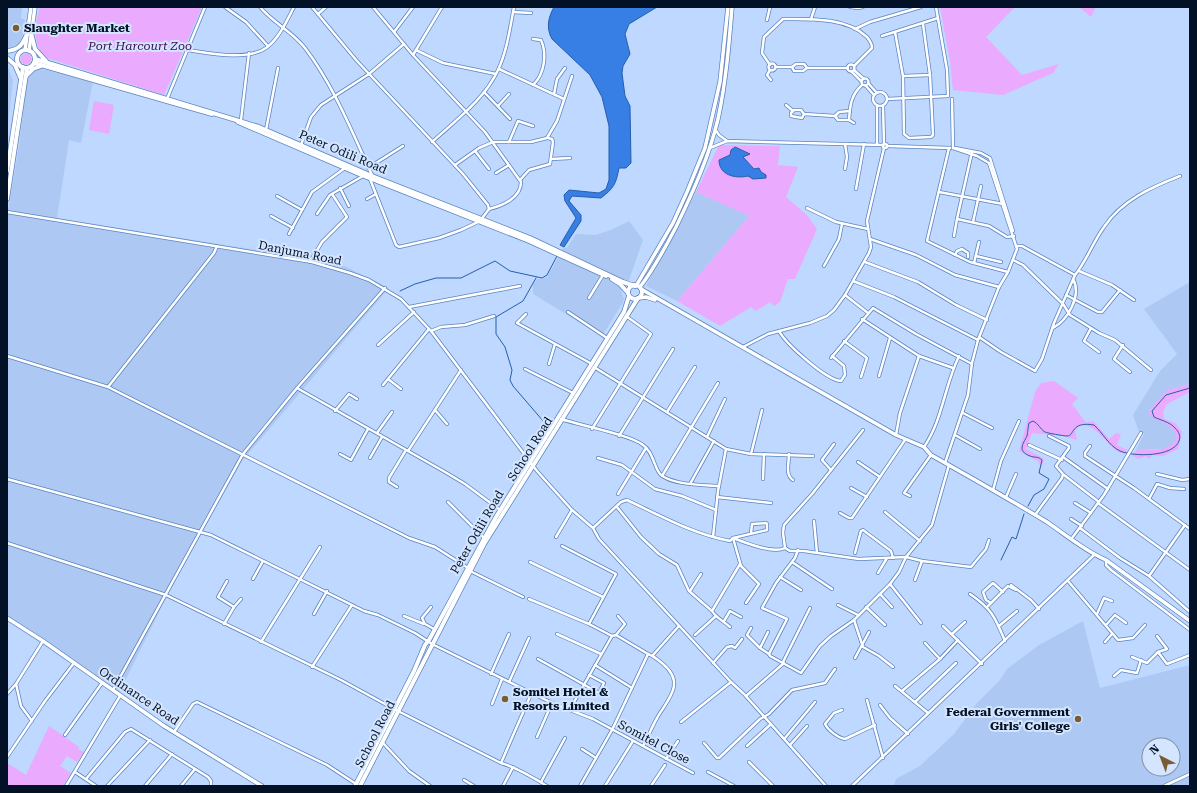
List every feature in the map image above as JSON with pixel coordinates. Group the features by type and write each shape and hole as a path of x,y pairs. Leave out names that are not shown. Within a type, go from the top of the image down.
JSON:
{"main road":[{"path":"7,52 20,47 29,34 38,53 50,64"},
{"path":"7,57 18,57 27,51 33,54 35,61 25,68 7,171"},
{"path":"7,52 18,57"},
{"path":"7,57 15,65 23,80"},
{"path":"18,57 20,65 25,68"},
{"name":"Peter Odili Road","path":"35,61 43,66 241,120 371,177 530,238 623,282 638,287"},
{"name":"Peter Odili Road","path":"35,61 50,64 247,126 363,176 371,177"},
{"path":"7,199 23,80 33,69 43,66"},
{"name":"Peter Odili Road","path":"431,642 435,629 469,569 484,538 500,510 532,463 573,393 592,365 626,307 629,294 620,284 603,275 481,220"},
{"path":"638,287 642,294 639,298 633,298 629,294 630,288 638,287"},
{"name":"School Road","path":"357,786 383,743 396,710 469,569 532,463 561,419 592,365 639,298"},
{"path":"357,786 396,710"}],"street":[{"path":"27,51 31,7"},
{"path":"29,34 35,7"},
{"path":"167,100 205,7"},
{"path":"225,7 246,22 268,46"},
{"path":"260,7 271,20 289,32 304,47 320,69 368,168 376,194 398,247 439,238 481,220 489,209 505,205 511,199 520,189 520,180 493,142 467,111 413,55 373,7"},
{"path":"188,50 222,54 249,53 262,50 268,46 282,28 293,7"},
{"path":"312,7 369,74 455,165 481,195 489,209"},
{"path":"318,14 326,7"},
{"path":"394,32 413,7"},
{"path":"413,55 442,7"},
{"path":"432,142 467,111 484,92 496,74 499,69 514,7"},
{"path":"638,287 673,223 705,148 720,82 728,7"},
{"path":"638,287 651,272 680,219 710,148 724,82 732,7"},
{"path":"767,20 770,7"},
{"path":"811,19 814,7"},
{"path":"850,7 863,7"},
{"path":"855,29 870,22 921,7"},
{"path":"742,347 768,334 810,323 827,316 834,310 845,295 865,262 871,247 868,230 868,216 884,146 882,105 887,99 948,96 947,70 936,7"},
{"path":"513,12 531,13"},
{"path":"882,36 938,18"},
{"path":"807,68 804,64 796,64 792,67 776,67 774,64 770,64 762,53 764,37 783,19 811,19 829,21 855,29 870,40 872,46 854,69 849,71 848,68"},
{"path":"895,32 903,76 905,136 909,138 931,137 933,135 930,75 923,24"},
{"path":"533,39 540,40 546,55 539,77 533,85"},
{"path":"301,145 315,111 334,96 369,74 404,44"},
{"path":"416,50 443,63 496,74"},
{"path":"241,120 249,53"},
{"path":"770,64 770,70 767,75 771,80"},
{"path":"792,67 794,71 803,72 807,68 848,68 850,66 864,83 876,94"},
{"path":"770,70 774,70 776,67"},
{"path":"266,130 278,68"},
{"path":"554,94 557,79 564,68"},
{"path":"499,69 564,99"},
{"path":"903,76 930,75"},
{"path":"547,138 557,121 572,76"},
{"path":"850,120 853,95 864,83"},
{"path":"484,92 510,120"},
{"path":"876,94 883,92 887,99"},
{"path":"498,106 509,94"},
{"path":"876,94 874,101 877,105 877,144"},
{"path":"952,99 951,148 927,241 974,263 1008,272"},
{"path":"786,105 792,111 792,116 794,118 802,118 804,114"},
{"path":"877,105 882,105"},
{"path":"792,111 802,110 804,114 835,116 838,120 850,120 854,123"},
{"path":"835,116 839,112 850,111"},
{"path":"509,142 518,121 533,126"},
{"path":"715,129 719,135 727,141"},
{"path":"877,134 883,134"},
{"path":"455,165 475,151 493,142 531,142 547,138 553,140 549,165 529,170 520,180"},
{"path":"710,148 727,141 877,144 884,146 951,148 972,152 988,163 1004,204 1017,246 1014,260 999,287 978,340 972,364 968,395 945,462"},
{"path":"845,169 847,157 846,144"},
{"path":"856,188 864,144"},
{"path":"368,168 403,146"},
{"path":"475,151 489,169"},
{"path":"954,236 972,152"},
{"path":"551,159 570,158"},
{"path":"496,173 509,165"},
{"path":"289,234 312,192 345,168"},
{"path":"317,214 332,194 363,176"},
{"path":"980,337 1001,352 1035,372 1042,359 1072,279 1079,271 1104,226 1127,203 1146,191 1180,176"},
{"path":"973,222 981,186"},
{"path":"340,188 349,206"},
{"path":"939,192 1004,204"},
{"path":"310,262 322,242 347,217 332,194"},
{"path":"367,199 376,194"},
{"path":"277,196 302,210"},
{"path":"807,208 842,224 868,230"},
{"name":"Danjuma Road","path":"7,212 310,262 350,272 385,288 401,299 430,330 532,463 572,510 593,528 599,539 713,663 785,738 826,786"},
{"path":"271,216 293,228"},
{"path":"957,219 994,228 1007,237 1014,236"},
{"path":"824,266 839,240 842,224"},
{"path":"870,239 916,256 955,275 999,287"},
{"path":"974,263 979,242"},
{"path":"108,388 214,253 217,246"},
{"path":"1017,246 1022,246 1075,275"},
{"path":"955,255 957,251 962,249 968,253 968,257"},
{"path":"976,256 1001,262"},
{"path":"1014,260 1023,265 1063,304 1068,313 1091,328 1123,345 1151,370"},
{"path":"865,262 918,282 956,305 987,320"},
{"path":"1079,271 1094,276 1120,290 1134,300"},
{"path":"589,298 603,275"},
{"path":"1053,328 1060,324 1068,313 1074,299 1076,293 1075,284 1072,279"},
{"path":"853,281 894,297 978,340"},
{"path":"409,307 520,286"},
{"path":"638,287 896,435 924,447 931,454 1006,497 1072,538 1094,555 1106,560 1190,622"},
{"path":"113,691 243,454 297,388 385,288"},
{"path":"1066,295 1098,312 1102,312 1120,290"},
{"path":"845,295 868,313"},
{"path":"639,298 646,297 660,300"},
{"path":"779,331 785,340 822,371 841,381 845,375 844,366 831,357 862,319 874,308 916,334 972,364"},
{"path":"378,345 414,312"},
{"path":"568,312 608,338"},
{"path":"526,314 517,323 592,365 726,449 751,454 789,454 813,456"},
{"path":"592,429 651,334 626,315"},
{"path":"383,385 430,330 441,327 465,325 494,316"},
{"path":"862,319 919,356 953,368"},
{"path":"1091,328 1084,341 1099,352"},
{"path":"879,376 890,338"},
{"path":"844,341 867,358 861,377"},
{"path":"549,364 555,344"},
{"path":"1123,345 1114,359 1130,372"},
{"path":"619,436 673,349"},
{"path":"7,356 108,388 409,538 435,547 469,569 523,597"},
{"path":"896,435 900,413 919,356"},
{"path":"924,447 938,422 941,405 953,368 959,356"},
{"path":"667,412 695,367"},
{"path":"397,487 388,480 461,370"},
{"path":"525,370 573,393"},
{"path":"388,379 401,390"},
{"path":"662,476 718,383"},
{"path":"297,388 465,484 500,510"},
{"path":"335,411 349,394 357,399"},
{"path":"707,437 725,399"},
{"path":"435,410 448,424"},
{"path":"751,454 762,410"},
{"path":"377,433 392,412"},
{"path":"963,413 992,428"},
{"path":"561,419 639,442 653,456 658,472 662,476 690,484 719,486"},
{"path":"993,490 1001,462 1019,421"},
{"path":"340,454 351,460 368,429"},
{"path":"785,548 783,533 784,525 863,430"},
{"path":"1072,538 1108,489 1141,433"},
{"path":"955,435 980,449"},
{"path":"1049,436 1069,446 1070,448 1056,466 1064,475 1190,570"},
{"path":"370,458 382,437"},
{"path":"840,513 852,518 905,440"},
{"path":"690,484 714,441"},
{"path":"831,470 822,460 834,444"},
{"path":"1029,445 1063,458 1108,489"},
{"path":"1090,446 1085,453 1085,456 1116,476 1190,529"},
{"path":"618,494 646,448"},
{"path":"714,537 717,497 726,449"},
{"path":"763,479 764,454"},
{"path":"789,454 788,473 789,477 793,480"},
{"path":"910,496 904,493 931,454"},
{"path":"598,458 615,462 632,471 655,489 682,496 716,510"},
{"path":"858,462 880,477"},
{"path":"751,628 747,635 760,648 802,673 820,646 831,636 854,620 890,584 906,557 932,525 949,465"},
{"path":"1006,497 1016,474"},
{"path":"1157,474 1182,480 1190,479"},
{"path":"1035,515 1064,475"},
{"name":"Somitel Close","path":"7,480 201,531 327,591 352,605 378,615 491,674 532,692 552,703 570,709 693,773"},
{"path":"1148,499 1157,484 1170,488 1184,489"},
{"path":"851,488 867,497"},
{"path":"717,497 771,503"},
{"path":"593,528 617,507 620,502 627,500 681,526 730,541 733,538 767,530 767,524 752,524 751,533"},
{"path":"448,502 484,538"},
{"path":"1075,503 1091,513"},
{"path":"617,507 641,537 659,554 677,565 689,591 716,616 724,620 730,627"},
{"path":"556,537 572,510"},
{"path":"885,512 920,540"},
{"path":"1071,519 1120,558 1149,576 1190,612"},
{"path":"814,522 817,553"},
{"path":"1149,576 1185,525"},
{"path":"855,553 861,530 863,530 891,551 893,558"},
{"path":"733,538 752,545 780,550 785,548 790,551 798,550 859,559 906,557 922,561 971,567 986,549 989,540"},
{"path":"733,538 740,564 759,584 746,603"},
{"path":"7,542 166,595 341,680 396,710 502,763 514,767 521,773 547,786"},
{"path":"562,546 616,574 589,624"},
{"path":"261,642 320,547"},
{"path":"769,654 787,619 762,608 780,577 792,562 798,550"},
{"path":"852,786 908,734 928,713 982,664 1094,555"},
{"path":"878,573 887,558"},
{"path":"253,579 263,560"},
{"path":"1106,560 1106,565 1111,570 1190,630"},
{"path":"915,580 922,561"},
{"path":"530,562 604,597"},
{"path":"792,562 832,589"},
{"path":"712,611 740,564"},
{"path":"689,591 701,574"},
{"path":"780,577 801,590"},
{"path":"227,581 218,597 234,607"},
{"path":"1068,581 1118,640 1130,640 1136,636 1145,625"},
{"path":"991,603 986,600 983,592 993,583 1002,592"},
{"path":"890,584 921,623"},
{"path":"1011,585 1031,600 1039,609"},
{"path":"988,606 1008,586 1016,590"},
{"path":"314,614 327,591"},
{"path":"880,594 892,607"},
{"path":"970,594 988,606 1005,641"},
{"path":"1097,614 1104,598 1112,601"},
{"path":"224,624 234,607 241,599"},
{"path":"529,599 589,624 612,636 616,635 625,624 618,616"},
{"path":"838,604 858,615"},
{"path":"312,667 352,605"},
{"path":"425,624 422,618 431,607"},
{"path":"866,607 885,625"},
{"path":"746,696 784,662 810,608"},
{"path":"999,626 1017,610"},
{"path":"724,620 730,611 741,617"},
{"path":"1106,625 1114,615 1126,623"},
{"path":"404,616 435,629"},
{"path":"695,635 716,616"},
{"name":"Ordinance Road","path":"7,619 43,641 120,696 174,732 262,786"},
{"path":"854,620 863,647 894,667"},
{"path":"952,634 966,622"},
{"path":"653,655 679,626"},
{"path":"943,626 982,664"},
{"path":"760,648 768,632"},
{"path":"855,658 861,644 869,632"},
{"path":"491,674 509,634"},
{"path":"558,634 601,654"},
{"path":"1105,642 1112,634"},
{"path":"616,635 648,654 653,655 672,673 674,681 673,693 643,746"},
{"path":"570,709 612,636"},
{"path":"1132,657 1148,663 1158,652 1167,648 1157,636"},
{"path":"509,682 530,638"},
{"path":"713,663 727,647 732,646 735,648 742,639"},
{"path":"902,692 940,659 958,640"},
{"path":"7,694 16,684 43,641"},
{"path":"925,643 940,659"},
{"path":"1158,652 1167,664 1190,655"},
{"path":"580,786 612,730 648,654"},
{"path":"538,659 599,693 604,683 589,674"},
{"path":"1114,676 1121,670 1137,673 1141,660"},
{"path":"7,757 74,663"},
{"path":"915,702 956,663"},
{"path":"595,665 632,688"},
{"path":"704,742 717,758 719,758 781,703 792,690 825,683 835,669"},
{"path":"492,704 502,679"},
{"path":"680,722 731,682"},
{"path":"65,735 102,683"},
{"path":"16,684 21,706 32,721"},
{"path":"895,686 928,713"},
{"path":"502,763 532,692"},
{"path":"66,786 120,696"},
{"path":"867,700 883,758"},
{"path":"174,732 193,704 197,702 327,766 357,786"},
{"path":"785,738 815,702"},
{"path":"537,737 552,703"},
{"path":"880,705 890,718 908,734"},
{"path":"842,710 834,714 825,724 827,728 840,738 845,739 874,725"},
{"path":"747,746 771,724"},
{"path":"790,745 807,726"},
{"path":"86,779 128,730 134,730 210,779 211,786"},
{"path":"535,786 539,782 565,738"},
{"path":"107,786 150,740"},
{"path":"605,786 633,741"},
{"path":"666,759 678,741"},
{"path":"383,743 409,771 430,786"},
{"path":"582,749 596,758"},
{"path":"145,786 172,754"},
{"path":"749,762 773,786"},
{"path":"651,786 664,765"},
{"path":"503,786 514,767"},
{"path":"181,786 195,769"},
{"path":"75,772 96,786"},
{"path":"708,772 734,786"},
{"path":"1164,786 1190,774"},
{"path":"464,780 474,786"}],"shaded area":[{"name":"Slaughter Market","path":"7,7 22,7 21,18 25,20 23,40 15,48 7,49"},
{"path":"7,64 13,81 7,132"},
{"path":"39,68 93,82 81,143 69,140 57,218 263,251 344,266 389,288 242,461 168,594 118,695 7,621 7,217 19,146 27,81 30,74"},
{"path":"696,192 750,215 677,301 646,286"},
{"path":"629,221 643,240 629,280 621,291 624,299 622,304 602,336 533,294 533,285 537,279 547,277 564,247 567,248 576,234 595,235 611,230"},
{"path":"1190,282 1190,384 1167,390 1149,411 1151,416 1170,426 1177,436 1176,441 1163,449 1136,450 1144,434 1139,432 1133,415 1160,371 1177,354 1144,309"},
{"name":"Federal Government Girls' College","path":"1083,621 1100,688 1190,665 1190,786 894,786 896,779 920,766 954,734 977,703 1000,680 1007,669 1039,645"}],"green space":[{"name":"Port Harcourt Zoo","path":"40,7 202,7 164,95 44,57 40,51 36,39 36,26"},
{"path":"940,7 1015,7 986,37 1022,75 1059,64 1053,73 1003,95 953,90 950,61"},
{"path":"1079,7 1096,7 1091,17"},
{"path":"24,54 28,54 30,55 30,63 24,64 21,61 21,57"},
{"path":"94,101 114,105 109,134 89,130"},
{"path":"719,145 780,146 778,165 798,167 786,197 807,215 817,229 795,279 788,279 780,302 774,306 770,302 756,311 751,307 720,326 677,301 749,216 696,192"},
{"path":"1054,381 1078,398 1072,404 1086,423 1093,421 1109,439 1116,433 1121,434 1117,445 1129,451 1127,454 1117,451 1096,431 1080,425 1075,430 1077,440 1064,436 1032,433 1026,449 1043,458 1044,461 1041,467 1038,461 1019,451 1035,392 1041,383"},
{"path":"1190,384 1190,392 1167,404 1163,412 1164,419 1175,423 1182,432 1178,449 1163,456 1153,455 1149,459 1146,456 1138,459 1132,455 1138,449 1155,450 1166,448 1171,445 1177,436 1170,426 1150,416 1149,411 1167,390"},
{"path":"49,726 84,752 77,762 67,756 60,766 71,773 63,786 7,786 7,766 9,764 26,775"}],"water":[{"path":"554,7 657,7 629,24 625,34 630,54 623,66 622,73 625,96 630,106 631,163 626,168 619,168 614,185 601,198 572,196 569,201 581,215 581,221 564,247 560,245 576,218 565,201 564,195 569,190 599,193 606,189 609,180 609,126 602,97 590,75 552,39 550,35 548,23"},
{"path":"735,147 750,154 743,157 754,169 759,168 761,172 766,175 766,178 753,179 748,176 733,176 729,175 722,169 719,160 730,155 731,150"}],"waterway":[{"path":"400,291 415,284 436,278 461,278 495,261 510,271 542,278 547,275 557,256"},
{"path":"536,278 523,301 496,317 496,334 505,347 512,370 510,380 513,386 544,422"},
{"path":"1028,506 1034,495 1044,489 1049,479 1039,473 1042,460 1032,457 1022,450 1027,436 1029,423 1033,421 1045,432 1067,436 1081,425 1094,425 1112,446 1120,451 1143,455 1161,453 1175,446 1179,441 1180,436 1178,431 1173,426 1154,417 1152,411 1166,395 1190,388"},
{"path":"1001,560 1012,537 1016,539 1024,514"}],"place":[{"name":"Slaughter Market","path":"16,28"},
{"name":"Somitel Hotel & Resorts Limited","path":"505,699"},
{"name":"Federal Government Girls' College","path":"1078,719"}]}
